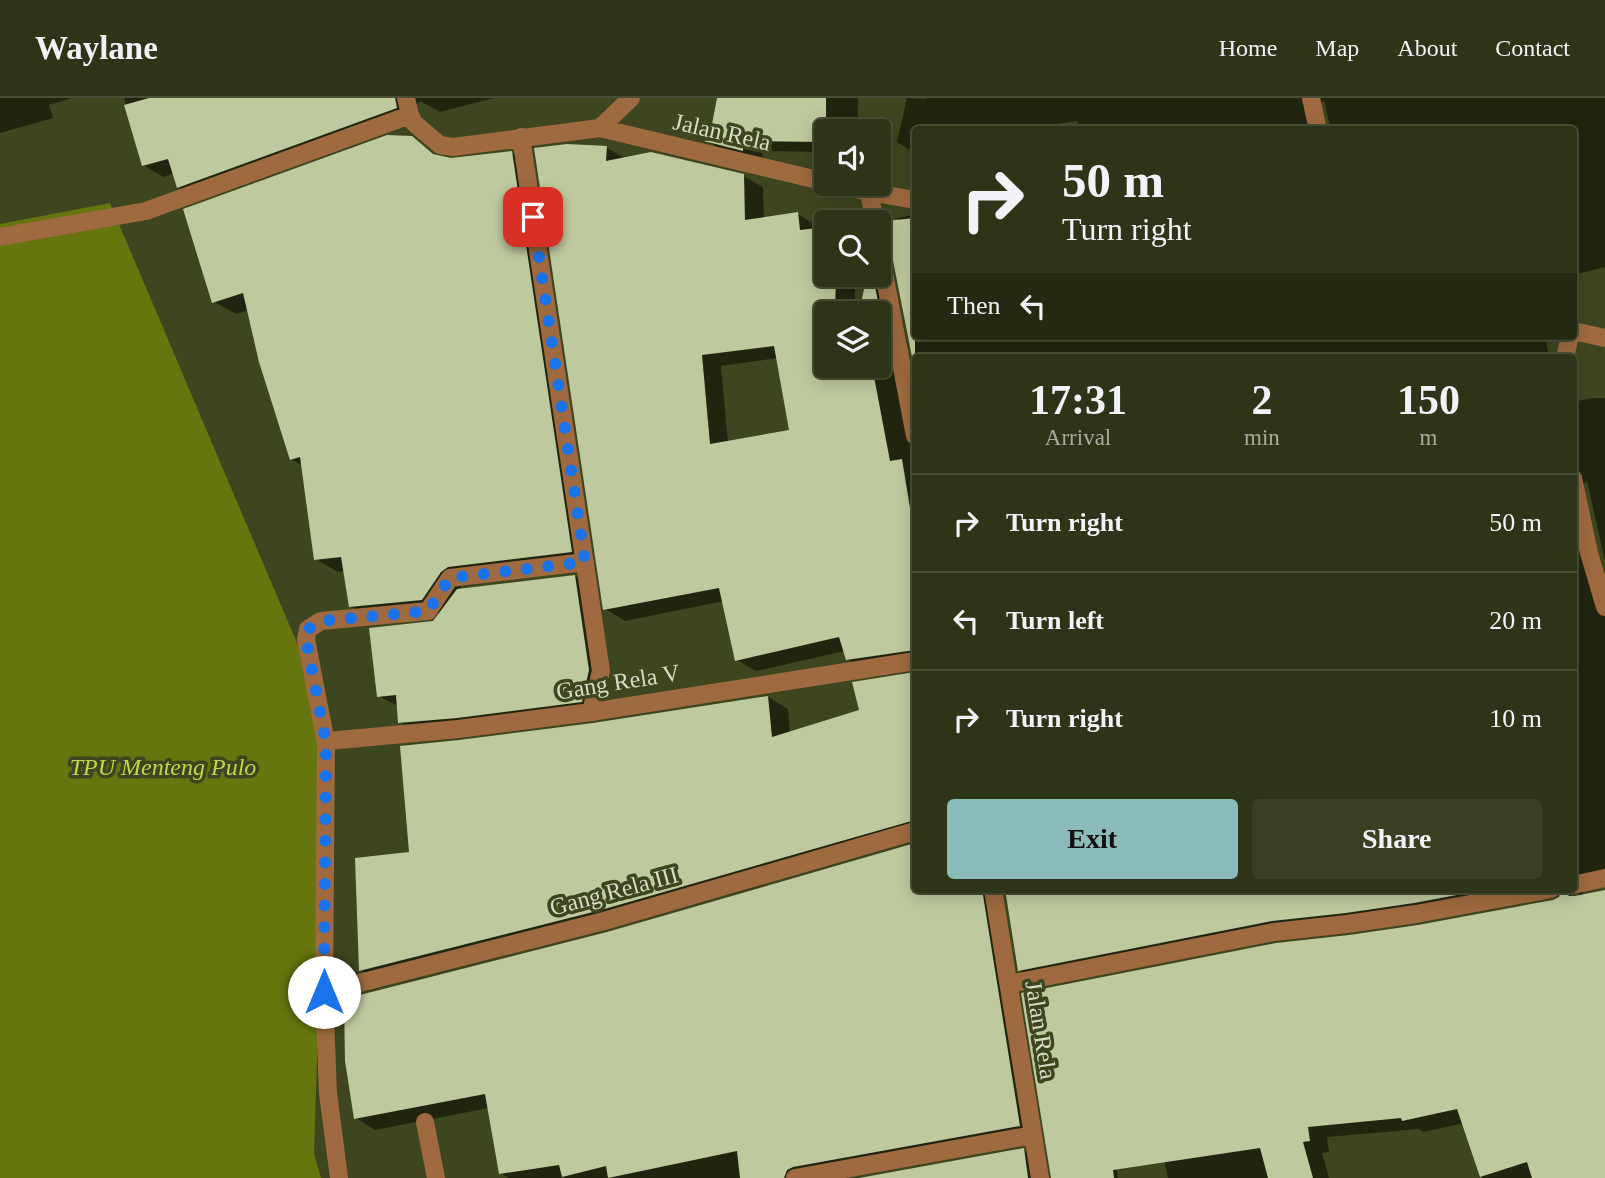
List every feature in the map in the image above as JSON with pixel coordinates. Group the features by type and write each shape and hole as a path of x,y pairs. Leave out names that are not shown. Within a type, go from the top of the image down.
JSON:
{"street":[{"path":"600,128 631,98"},
{"path":"1311,98 1317,126"},
{"path":"0,237 146,211 410,112"},
{"name":"Jalan Rela","path":"410,112 440,145 453,147 600,128 814,179"},
{"path":"521,137 601,671 591,712"},
{"path":"891,196 912,199"},
{"path":"887,287 912,420"},
{"path":"1577,332 1605,338"},
{"path":"1577,516 1581,555 1605,607"},
{"path":"339,1178 328,1093 324,992 326,743 306,639 308,629 321,621 428,611 450,578 585,562"},
{"name":"Gang Rela V","path":"326,743 591,712 912,661"},
{"name":"Gang Rela III","path":"324,992 604,921 912,832"},
{"path":"1577,884 1605,878"},
{"name":"Jalan Rela","path":"994,893 1040,1178"},
{"path":"1009,984 1274,932 1416,914 1529,893"},
{"path":"425,1122 436,1178"},
{"path":"795,1178 1033,1135"}],"green space":[{"name":"TPU Menteng Pulo","path":"110,203 328,716 314,1154 321,1178 0,1178 0,224"}],"building":[{"path":"149,98 395,98 397,108 177,188 168,159 142,166 124,105"},
{"path":"717,98 826,98 826,119 814,119 814,142 743,141 743,151 704,141 709,140"},
{"path":"387,135 412,136 433,154 451,158 512,151 572,552 448,567 441,572 422,600 349,607 341,557 314,560 300,457 290,460 259,362 243,293 212,303 183,209"},
{"path":"567,144 607,146 606,161 651,152 744,174 745,220 798,212 800,230 814,228 814,287 836,287 835,301 814,301 814,378 874,378 890,461 902,459 912,514 912,650 846,660 839,637 735,661 719,588 603,610 534,148","holes":["774,346 789,430 710,444 702,355"]},
{"path":"912,218 912,340 915,340 915,354 912,354 912,357 891,250 891,220"},
{"path":"864,287 875,287 878,301 862,301"},
{"path":"575,575 589,670 582,702 398,723 396,695 377,697 369,628 433,621 457,589"},
{"path":"912,672 912,821 601,910 359,971 355,858 409,852 400,746 593,723 768,696 772,737 859,710 852,682"},
{"path":"912,844 912,893 983,893 1020,1126 793,1167 787,1170 784,1178 740,1178 737,1151 608,1178 606,1166 562,1177 559,1165 499,1174 485,1094 354,1119 345,1061 344,999 607,932"},
{"path":"1605,890 1605,1178 1532,1178 1527,1162 1480,1177 1457,1109 1402,1121 1401,1118 1308,1127 1310,1141 1303,1142 1313,1178 1268,1178 1260,1148 1113,1170 1114,1178 1051,1178 1021,993 1276,943 1418,925 1559,897 1560,893 1575,896"},
{"path":"1006,893 1468,893 1346,913 1272,921 1018,971"},
{"path":"1024,1148 1028,1178 859,1178"}],"route":[{"path":"324,992 326,743 306,639 308,629 321,621 428,611 450,578 585,562 533,217"}]}
